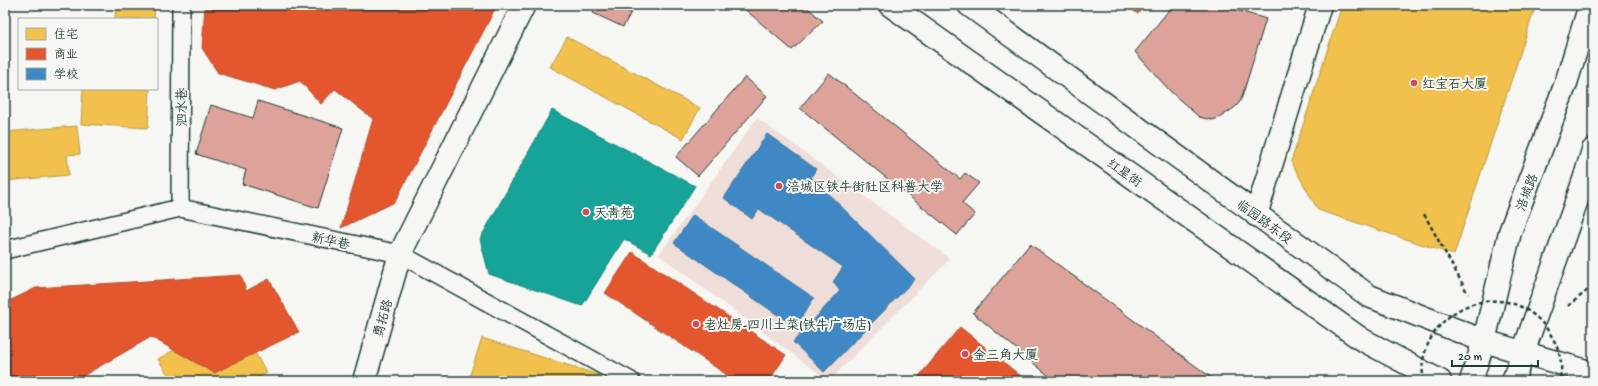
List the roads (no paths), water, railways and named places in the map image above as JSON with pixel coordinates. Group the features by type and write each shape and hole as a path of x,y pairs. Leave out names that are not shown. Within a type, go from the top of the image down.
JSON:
{"main road":[{"name":"勇拓路","path":"364,381 400,254 524,5"},
{"name":"红星街","path":"890,5 1361,339 1440,381"},
{"name":"临园路东段","path":"969,5 1368,296 1484,341 1593,373"},
{"path":"1256,215 1320,5"},
{"name":"涪城路","path":"1471,381 1484,341 1510,232 1566,83 1590,5"},
{"path":"1513,381 1584,180 1593,150"}],"lane":[{"name":"泗水巷","path":"180,208 181,5"},
{"name":"新华巷","path":"5,250 180,208 400,254 631,381"}],"place":[{"name":"红宝石大厦","path":"1414,83"},
{"name":"涪城区铁牛街社区科普大学","path":"779,186"},
{"name":"天青苑","path":"586,212"},
{"name":"老灶房-四川土菜(铁牛广场店)","path":"696,324"},
{"name":"金三角大厦","path":"965,354"}]}
